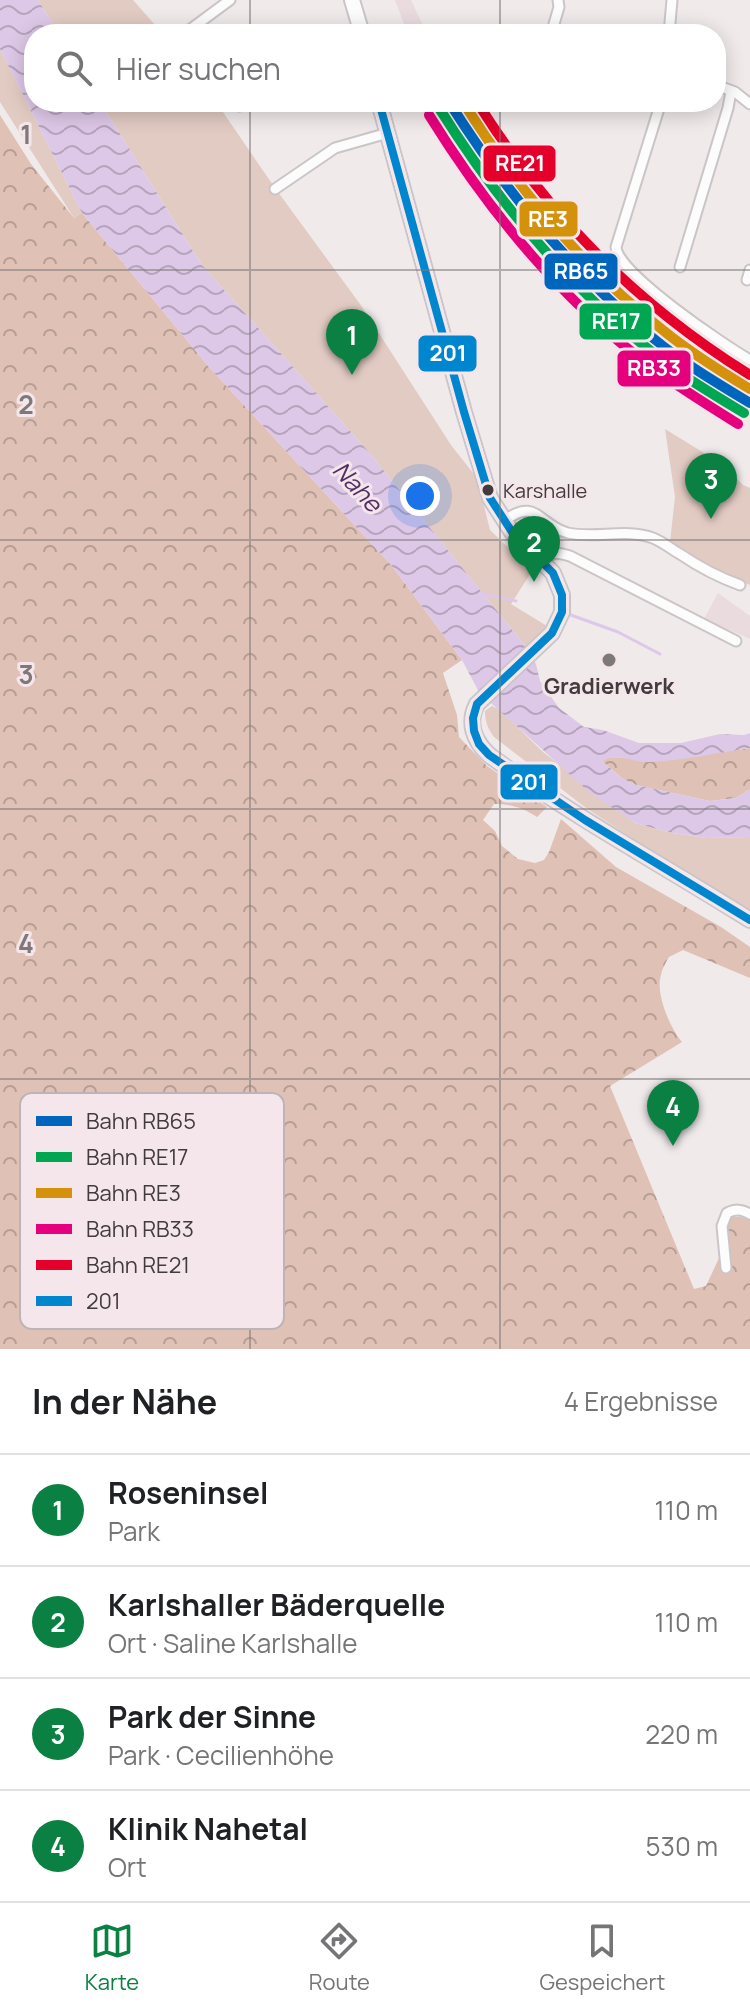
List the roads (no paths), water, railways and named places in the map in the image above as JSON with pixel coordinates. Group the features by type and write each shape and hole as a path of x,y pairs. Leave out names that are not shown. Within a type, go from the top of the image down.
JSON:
{"main road":[{"path":"352,0 359,24"},
{"path":"382,112 472,443 490,498 503,522 553,573 562,595 562,612 552,633 475,708 473,730 477,741 508,769 561,805 750,920"}],"street":[{"path":"198,24 230,0"},
{"path":"554,24 558,0"},
{"path":"670,24 672,0"},
{"path":"726,89 750,104"},
{"path":"680,267 731,91"},
{"path":"658,112 616,247 617,254 646,286 750,360"},
{"path":"275,189 335,148 388,133"},
{"path":"503,522 521,510 530,511 563,532 586,536 615,534 653,538 713,575 740,585"},
{"path":"543,561 556,552 570,556 736,641"},
{"path":"726,1268 722,1226 727,1213 735,1209 750,1214"}],"water":[{"path":"0,0 38,0 53,24 24,24 24,97 0,49"},
{"name":"Nahe","path":"32,112 106,112 202,265 367,450 527,648 536,664 540,681 559,708 584,727 603,730 639,743 681,743 720,734 750,733 750,748 663,761 608,758 602,761 623,779 636,785 710,801 736,798 750,789 750,837 707,838 635,823 589,792 479,692 462,660 392,566 209,367 82,213"}],"waterway":[{"path":"481,593 516,601"},
{"path":"568,614 618,632 660,654"}],"rail line":[{"name":"RE17","path":"442,112 508,206 587,295 658,357 744,413"},
{"name":"RB65","path":"455,112 541,228 594,285 664,347 750,403"},
{"name":"RE3","path":"470,112 529,196 606,281 674,339 750,389"},
{"name":"RE21","path":"484,112 534,183 598,255 669,318 750,375"},
{"name":"RB33","path":"429,115 501,218 556,282 617,340 650,366 738,424"}],"place":[{"name":"Roseninsel","path":"352,375"},
{"name":"Karshalle","path":"488,490"},
{"name":"Park der Sinne","path":"711,519"},
{"name":"Karlshaller Bäderquelle","path":"534,582"},
{"name":"Gradierwerk","path":"609,660"},
{"name":"Klinik Nahetal","path":"673,1146"}]}
